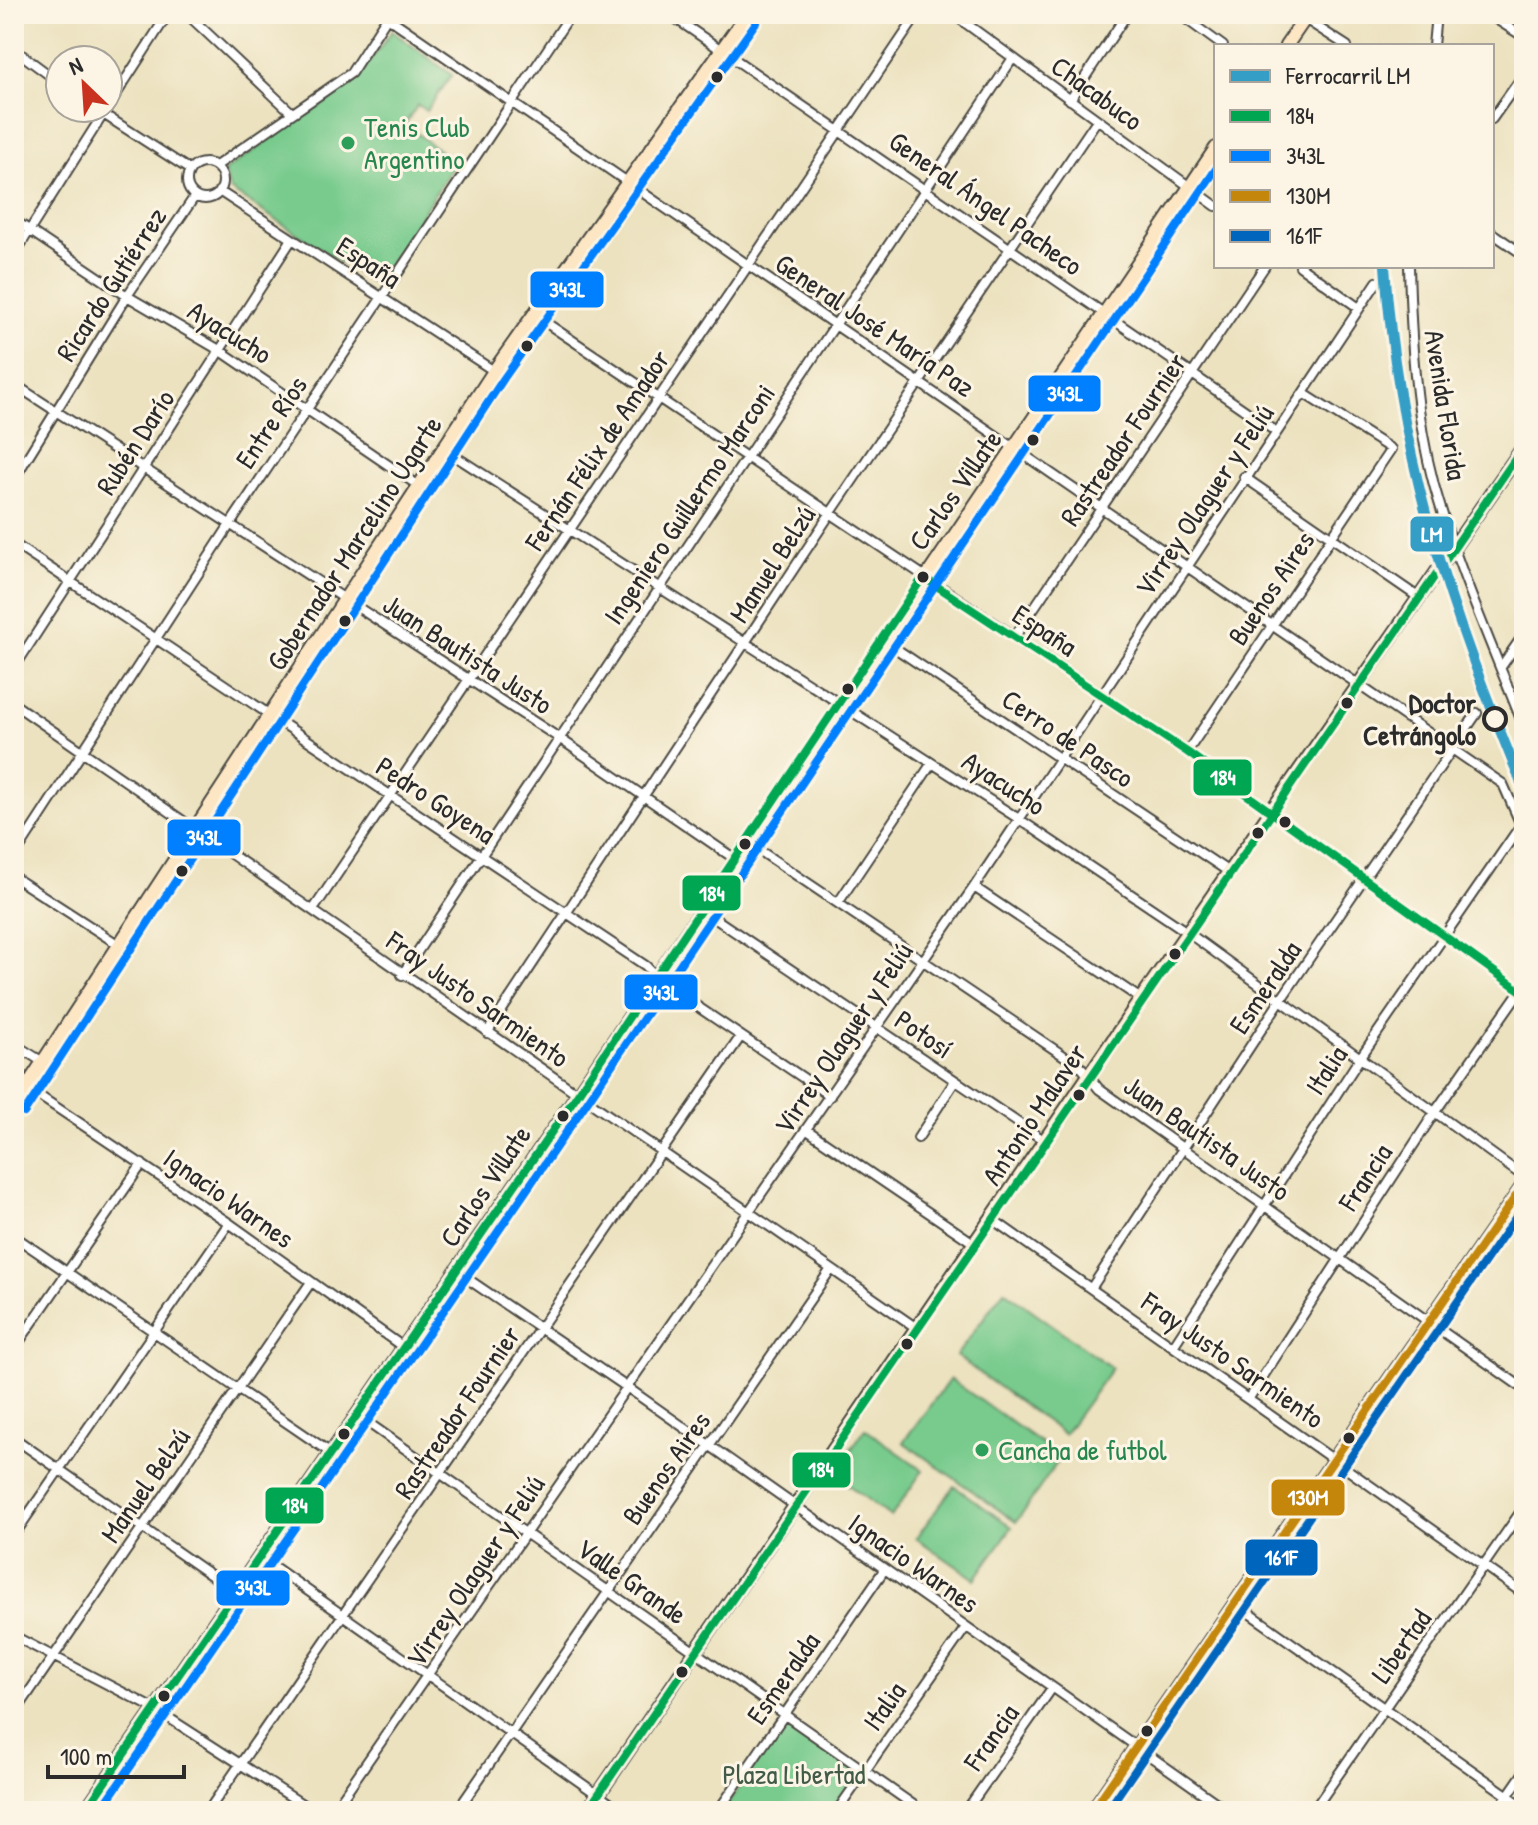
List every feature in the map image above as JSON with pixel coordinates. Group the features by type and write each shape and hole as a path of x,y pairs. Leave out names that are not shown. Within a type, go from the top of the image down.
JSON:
{"street":[{"path":"14,21 18,14"},
{"path":"124,82 168,14"},
{"path":"187,14 291,112"},
{"name":"Entre Ríos","path":"14,857 509,102 571,14"},
{"name":"General Ángel Pacheco","path":"669,14 840,128 1275,431"},
{"name":"Gobernador Marcelino Ugarte","path":"14,1106 494,371 747,14"},
{"name":"Fernán Félix de Amador","path":"313,910 918,14"},
{"name":"Chacabuco","path":"953,14 1214,205"},
{"path":"1070,100 1127,14"},
{"path":"1179,14 1220,44"},
{"path":"1433,44 1436,14"},
{"path":"1488,14 1524,37"},
{"path":"216,166 351,73 386,15"},
{"name":"General José María Paz","path":"386,15 1357,685 1454,748 1503,784 1521,825"},
{"path":"1287,44 1307,16 1344,44"},
{"path":"14,49 44,71"},
{"name":"Ingeniero Guillermo Marconi","path":"402,975 1013,58"},
{"path":"1494,116 1524,74"},
{"name":"Manuel Belzú","path":"487,1033 830,514 921,384 1097,120"},
{"path":"124,123 190,170"},
{"path":"14,255 97,124"},
{"name":"Carlos Villate","path":"85,1811 577,1095 923,577 1214,151"},
{"path":"205,163 216,166 223,181 219,191 211,197 195,196 187,181 190,170 205,163"},
{"name":"España","path":"219,191 494,371"},
{"name":"Ricardo Gutiérrez","path":"14,479 127,296 195,196"},
{"name":"Ayacucho","path":"14,220 127,296 221,351 419,486"},
{"path":"1494,234 1524,255"},
{"name":"Rubén Darío","path":"14,668 292,239"},
{"name":"Rastreador Fournier","path":"1015,636 1264,268"},
{"path":"1303,268 1359,308"},
{"name":"Avenida Florida","path":"1409,268 1419,408 1434,483 1454,549 1524,727"},
{"name":"Virrey Olaguer y Feliú","path":"333,1811 430,1676 974,887 1244,477 1377,282"},
{"name":"España","path":"533,314 1187,752 1523,990"},
{"name":"Juan Bautista Justo","path":"14,384 559,738 735,859"},
{"name":"Buenos Aires","path":"1187,752 1391,449 1303,393"},
{"name":"Antonio Malaver","path":"587,1811 1088,1076 1524,446"},
{"name":"Ayacucho","path":"444,449 841,703 1187,932 1524,1177"},
{"path":"1244,477 1418,597"},
{"name":"Pedro Goyena","path":"14,544 567,913 830,1096"},
{"path":"1501,667 1524,634"},
{"name":"Cerro de Pasco","path":"883,640 1229,872"},
{"name":"Fray Justo Sarmiento","path":"14,704 918,1329"},
{"name":"Esmeralda","path":"1092,1287 1185,1150 1280,1001 1366,880 1477,713"},
{"path":"838,903 932,763"},
{"name":"Italia","path":"1174,1345 1360,1058 1521,825"},
{"name":"Juan Bautista Justo","path":"747,842 1082,1068 1094,1085 1524,1389"},
{"path":"14,877 119,945"},
{"path":"974,887 1141,999"},
{"name":"Potosí","path":"700,909 1045,1141"},
{"name":"Francia","path":"1249,1398 1435,1112 1523,990"},
{"name":"Rastreador Fournier","path":"208,1811 741,1036"},
{"path":"14,1044 43,1062"},
{"path":"918,1138 955,1081"},
{"name":"Ignacio Warnes","path":"26,1087 229,1223 403,1347"},
{"path":"807,1130 975,1244"},
{"path":"14,1349 142,1164"},
{"path":"1092,1811 1524,1184"},
{"name":"Fray Justo Sarmiento","path":"992,1219 1524,1594"},
{"path":"14,1535 229,1223"},
{"path":"14,1236 236,1392 331,1453"},
{"name":"Buenos Aires","path":"457,1811 831,1269"},
{"name":"Ignacio Warnes","path":"456,1271 628,1388 1228,1811"},
{"name":"Manuel Belzú","path":"14,1714 311,1282"},
{"name":"Valle Grande","path":"357,1415 922,1811"},
{"path":"14,1438 235,1592"},
{"name":"Libertad","path":"1313,1811 1524,1507"},
{"path":"260,1557 621,1811"},
{"name":"Esmeralda","path":"718,1811 884,1570"},
{"path":"1235,1603 1524,1807"},
{"name":"Italia","path":"837,1811 966,1627"},
{"path":"14,1636 155,1709 313,1811"},
{"name":"Francia","path":"966,1811 1052,1688"},
{"path":"1497,1811 1524,1772"}],"green space":[{"name":"Tenis Club Argentino","path":"392,31 452,75 426,111 418,105 405,124 455,163 376,285 230,190 224,171 354,83"},
{"name":"Cancha de futbol","path":"1004,1290 1112,1368 1064,1434 956,1356"},
{"name":"Cancha de futbol","path":"950,1379 1061,1457 1016,1522 903,1442"},
{"path":"865,1429 923,1470 891,1517 834,1474"},
{"path":"954,1486 1012,1527 975,1579 916,1538"},
{"name":"Plaza Libertad","path":"785,1722 859,1774 833,1811 723,1811"}],"rail line":[{"name":"LM","path":"1385,268 1402,405 1432,534 1473,660 1524,790"}],"transit line":[{"name":"343L","path":"24,1113 504,378 757,21"},
{"name":"343L","path":"100,1811 587,1102 1214,172"},
{"name":"184","path":"587,1811 1524,446"},
{"name":"184","path":"85,1811 577,1095 923,577 1187,752 1524,993"},
{"name":"130M","path":"1092,1811 1524,1184"},
{"name":"161F","path":"1107,1811 1524,1205"}],"place":[{"name":"Tenis Club Argentino","path":"348,143"},
{"name":"Doctor Cetrángolo","path":"1495,719"},
{"name":"Cancha de futbol","path":"982,1450"}]}
